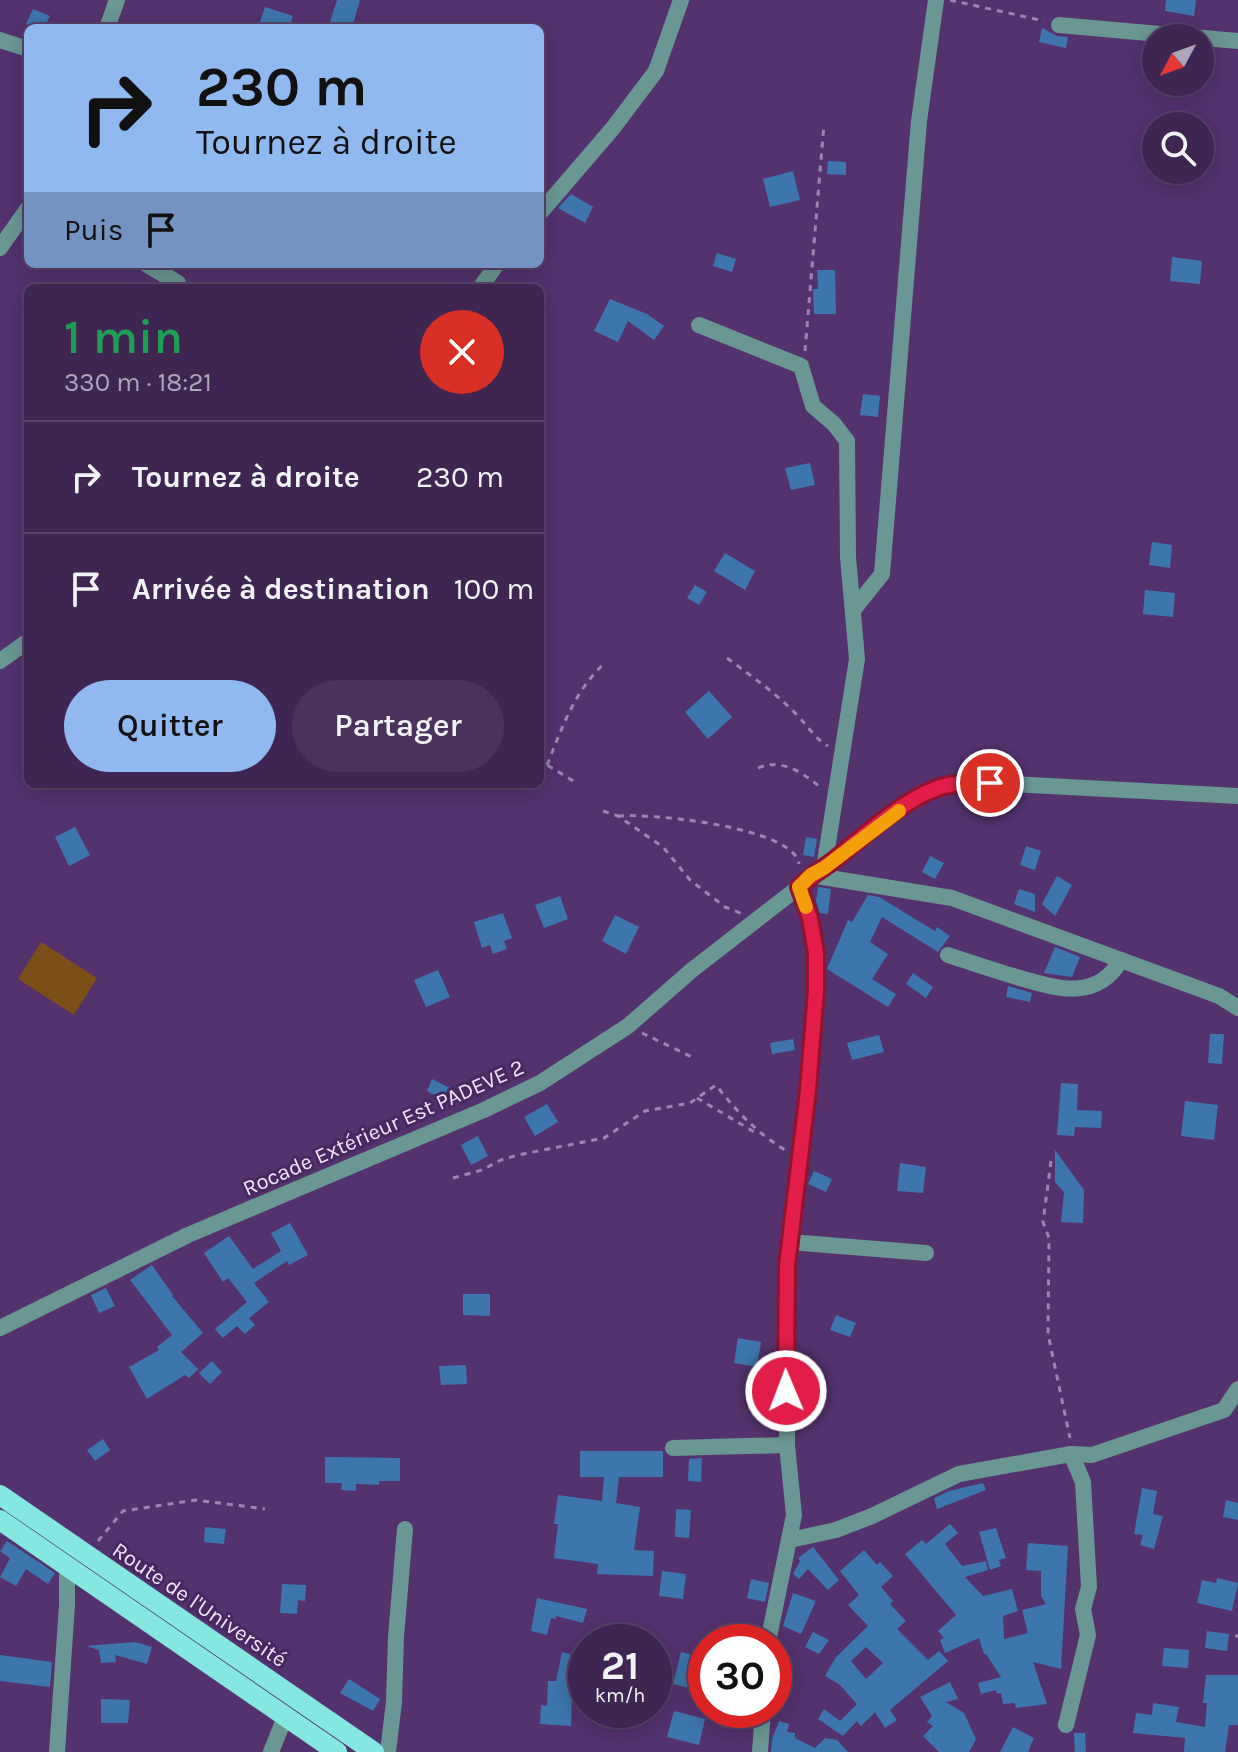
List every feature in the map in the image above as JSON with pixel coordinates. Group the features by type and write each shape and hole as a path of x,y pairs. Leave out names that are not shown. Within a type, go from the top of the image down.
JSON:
{"main road":[{"name":"Route de l'Université","path":"0,1495 374,1752"},
{"name":"Route de l'Université","path":"0,1520 337,1752"}],"street":[{"path":"108,24 117,0"},
{"path":"544,208 613,128 656,71 681,0"},
{"path":"854,609 882,574 919,121 936,0"},
{"path":"1059,25 1238,41"},
{"path":"0,40 24,48"},
{"path":"0,248 24,214"},
{"path":"153,268 178,283"},
{"path":"699,325 801,366 813,406 834,424 847,441 848,557 857,659 835,801 811,877 816,991 787,1266 787,1445 794,1515 771,1624"},
{"path":"0,661 24,644"},
{"name":"Rocade Extérieur Est PADEVE 2","path":"0,1328 188,1235 484,1110 540,1083 628,1026 692,970 811,877 931,790 951,784 990,783 1238,796"},
{"path":"811,877 952,898 1219,996 1238,1007"},
{"path":"948,955 1048,987 1072,990 1093,985 1114,972 1121,960"},
{"path":"790,1242 926,1253"},
{"path":"790,1540 836,1530 872,1516 959,1474 1072,1454 1092,1455 1224,1410 1238,1389"},
{"path":"673,1448 787,1445"},
{"path":"1066,1725 1088,1635 1083,1609 1089,1587 1083,1482 1072,1454"},
{"path":"388,1752 405,1529"},
{"path":"57,1752 67,1566"},
{"path":"271,1752 285,1717"},
{"path":"760,1752 762,1728"}],"path":[{"path":"950,0 1059,25"},
{"path":"806,347 824,124"},
{"path":"727,658 774,694 817,739 842,754"},
{"path":"547,765 567,714 593,674 606,662"},
{"path":"544,761 575,782"},
{"path":"758,768 767,764 784,765 802,773 835,801"},
{"path":"603,811 618,816 663,847 690,880 725,907 758,919"},
{"path":"618,816 674,817 772,840 792,850 811,877"},
{"path":"628,1026 694,1058"},
{"path":"453,1178 518,1155 604,1138 645,1111 690,1103 716,1085 739,1115 764,1138"},
{"path":"697,1098 800,1159"},
{"path":"1051,1161 1043,1222 1049,1238 1048,1334 1072,1454"},
{"path":"86,1556 123,1511 196,1500 265,1509"}],"shaded area":[{"path":"41,942 97,978 74,1015 18,979"}],"building":[{"path":"337,0 360,0 353,24 329,24"},
{"path":"1166,0 1196,0 1194,16 1165,11"},
{"path":"265,7 293,16 290,24 259,24"},
{"path":"33,9 50,16 46,24 26,24"},
{"path":"1042,28 1057,36 1068,37 1066,48 1039,42"},
{"path":"828,161 846,162 846,175 827,174"},
{"path":"793,171 800,200 770,207 763,179"},
{"path":"571,194 593,207 585,223 558,208"},
{"path":"717,253 736,259 732,272 713,266"},
{"path":"1172,257 1202,261 1200,284 1170,281"},
{"path":"817,270 835,270 836,314 814,314 813,289 818,289"},
{"path":"610,299 647,314 664,326 654,340 628,321 618,342 594,331"},
{"path":"863,394 880,396 878,417 860,415"},
{"path":"810,463 815,485 791,490 785,468"},
{"path":"1152,542 1172,545 1170,568 1149,565"},
{"path":"725,553 755,571 745,590 714,571"},
{"path":"695,585 707,592 699,605 687,598"},
{"path":"1145,590 1175,593 1173,617 1143,614"},
{"path":"709,691 732,717 708,739 685,712"},
{"path":"75,827 90,855 69,866 55,837"},
{"path":"806,837 817,839 814,857 803,855"},
{"path":"1026,846 1041,851 1035,870 1020,865"},
{"path":"930,856 944,863 935,879 922,872"},
{"path":"1057,876 1072,885 1055,916 1042,904"},
{"path":"818,887 831,889 828,914 820,913 816,901"},
{"path":"1019,889 1035,894 1035,912 1014,904"},
{"path":"868,895 879,897 935,931 937,927 950,936 938,952 882,917 870,942 888,954 872,979 896,994 888,1007 827,969 848,920 852,922"},
{"path":"560,896 568,919 544,928 535,905"},
{"path":"503,913 512,938 504,941 507,949 493,954 490,945 482,948 474,922"},
{"path":"615,915 639,927 626,954 602,941"},
{"path":"1055,947 1080,957 1072,977 1044,973"},
{"path":"438,970 450,997 426,1007 414,980"},
{"path":"913,973 933,987 926,998 906,984"},
{"path":"1008,986 1032,993 1030,1002 1006,997"},
{"path":"1210,1034 1224,1034 1222,1064 1208,1063"},
{"path":"879,1035 884,1052 852,1060 847,1043"},
{"path":"793,1039 795,1050 772,1054 770,1043"},
{"path":"432,1079 452,1089 446,1101 427,1091"},
{"path":"1061,1083 1078,1084 1077,1110 1102,1111 1101,1128 1075,1127 1074,1136 1057,1135"},
{"path":"1185,1101 1218,1105 1214,1140 1181,1136"},
{"path":"547,1104 558,1122 535,1136 524,1117"},
{"path":"478,1136 488,1156 471,1165 461,1145"},
{"path":"1055,1150 1084,1190 1083,1223 1061,1222 1064,1192 1055,1182"},
{"path":"900,1163 926,1167 923,1193 897,1191"},
{"path":"814,1171 832,1179 826,1192 808,1184"},
{"path":"290,1223 308,1255 289,1265 287,1261 254,1283 269,1302 249,1318 255,1325 245,1334 237,1326 223,1338 215,1329 247,1302 228,1278 223,1282 204,1253 229,1236 253,1269 281,1251 271,1233"},
{"path":"152,1265 172,1296 203,1333 181,1352 198,1369 189,1378 185,1375 147,1399 129,1367 159,1350 157,1347 172,1335 130,1280"},
{"path":"106,1288 115,1306 99,1313 91,1295"},
{"path":"463,1294 490,1294 490,1316 463,1315"},
{"path":"836,1315 856,1323 850,1337 830,1330"},
{"path":"738,1338 761,1342 757,1367 734,1363"},
{"path":"212,1361 222,1372 210,1384 199,1373"},
{"path":"466,1365 467,1384 441,1385 439,1366"},
{"path":"103,1439 110,1450 95,1461 87,1450"},
{"path":"580,1451 663,1451 663,1477 619,1477 616,1503 640,1507 634,1550 654,1551 653,1576 597,1574 598,1564 554,1558 558,1495 602,1501 604,1477 580,1477"},
{"path":"325,1457 400,1458 400,1481 379,1481 379,1485 356,1484 356,1491 341,1490 342,1483 325,1483"},
{"path":"702,1458 701,1482 688,1481 689,1459"},
{"path":"983,1483 986,1490 937,1509 934,1498"},
{"path":"1142,1488 1157,1491 1153,1514 1163,1516 1154,1549 1140,1545 1143,1535 1134,1534"},
{"path":"1226,1500 1238,1503 1238,1520 1223,1517"},
{"path":"676,1509 691,1510 689,1538 675,1537"},
{"path":"950,1524 958,1533 945,1544 962,1566 986,1561 988,1570 965,1577 983,1596 1012,1589 1018,1611 1003,1616 1004,1639 1028,1633 1022,1610 1046,1604 1041,1596 1041,1571 1026,1570 1028,1543 1068,1546 1061,1669 1033,1662 1047,1704 1016,1708 1015,1703 1003,1704 1001,1693 997,1694 996,1690 981,1694 978,1683 1001,1677 984,1654 979,1638 945,1653 940,1640 944,1638 938,1631 956,1615 905,1554 922,1540 926,1544"},
{"path":"205,1527 226,1529 224,1544 204,1542"},
{"path":"996,1528 1006,1558 999,1560 1001,1566 990,1570 979,1532"},
{"path":"7,1541 55,1573 48,1584 26,1569 16,1586 0,1577 10,1558 0,1551"},
{"path":"813,1547 839,1580 828,1590 808,1569 799,1579 793,1574 800,1561 798,1558"},
{"path":"864,1550 877,1565 880,1562 893,1576 881,1587 893,1601 890,1604 906,1621 897,1629 928,1660 939,1651 948,1661 890,1710 897,1720 885,1728 875,1712 861,1726 857,1721 843,1736 818,1719 824,1709 840,1721 857,1704 839,1684 825,1676 836,1657 868,1626 848,1605 859,1595 840,1571","holes":["866,1647 883,1663 866,1679 851,1661"]},
{"path":"662,1571 686,1574 683,1599 659,1596"},
{"path":"1217,1578 1238,1583 1232,1611 1197,1603 1202,1580 1216,1583"},
{"path":"751,1579 769,1583 765,1602 747,1598"},
{"path":"282,1584 306,1585 305,1601 298,1600 297,1614 280,1613"},
{"path":"793,1593 816,1601 801,1634 792,1630 792,1624 784,1624"},
{"path":"537,1598 587,1609 583,1623 556,1616 556,1619 551,1618 547,1635 531,1631"},
{"path":"1207,1631 1229,1634 1227,1651 1205,1648"},
{"path":"813,1632 829,1640 819,1654 805,1647"},
{"path":"135,1642 152,1647 147,1664 115,1655 116,1662 101,1663 99,1650 86,1646"},
{"path":"1164,1648 1189,1650 1188,1668 1162,1666"},
{"path":"562,1652 568,1654 568,1726 540,1724 541,1705 547,1706 548,1681 556,1681"},
{"path":"681,1652 688,1654 688,1688 673,1684"},
{"path":"0,1655 52,1662 50,1687 0,1681"},
{"path":"1206,1675 1238,1675 1238,1725 1229,1725 1225,1752 1184,1752 1185,1738 1133,1733 1136,1713 1152,1715 1153,1703 1179,1707 1176,1722 1205,1727 1207,1703 1203,1703"},
{"path":"349,1679 380,1699 373,1711 340,1693"},
{"path":"950,1682 958,1699 946,1702 964,1713 976,1739 969,1752 939,1752 923,1736 933,1726 927,1722 932,1716 920,1697"},
{"path":"101,1699 130,1700 128,1723 101,1723"},
{"path":"674,1711 688,1715 688,1728 703,1728 699,1745 667,1737 672,1728"},
{"path":"1013,1727 1034,1738 1028,1752 1000,1752"},
{"path":"776,1728 788,1728 787,1732 795,1733 795,1738 815,1748 825,1738 837,1740 848,1752 771,1752"},
{"path":"1074,1733 1085,1733 1086,1752 1075,1752"}],"slow traffic":[{"path":"806,907 799,887 899,811"}],"route":[{"path":"786,1391 787,1266 808,1090 816,991 816,953 810,918 799,887 811,875 931,790 951,784 990,783"}]}
